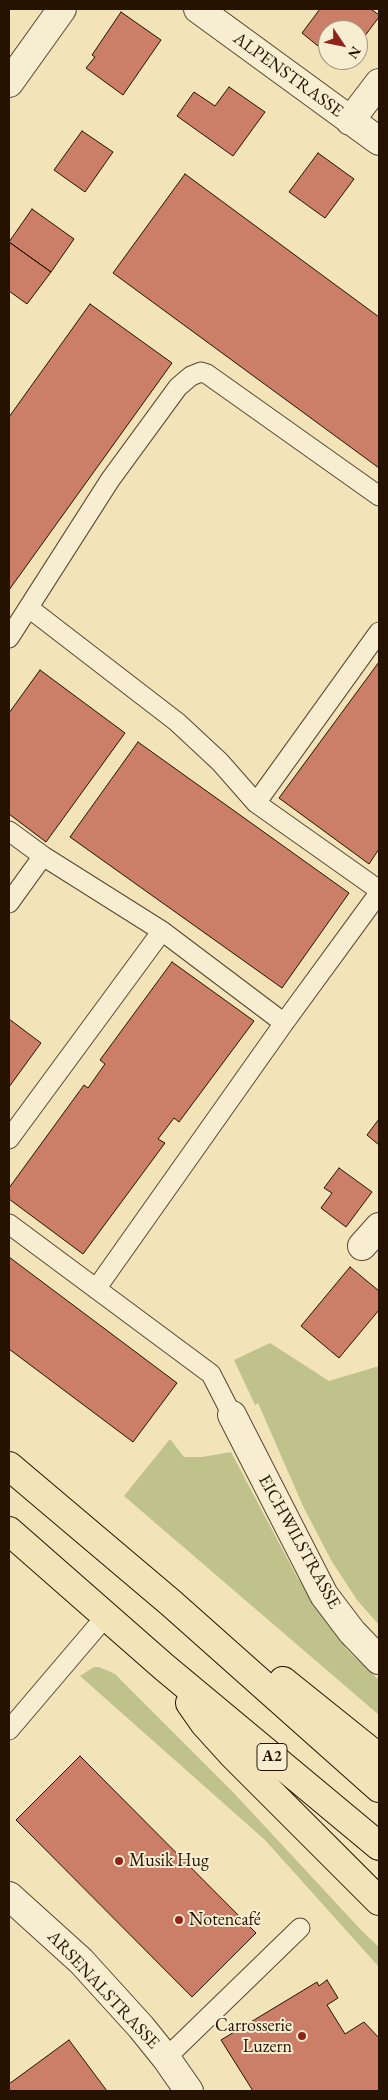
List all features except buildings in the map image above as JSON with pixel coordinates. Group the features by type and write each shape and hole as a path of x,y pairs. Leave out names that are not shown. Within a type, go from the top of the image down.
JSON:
{"highway":[{"path":"9,1466 171,1603 379,1788"},
{"name":"A2","path":"9,1532 164,1667 379,1846"},
{"path":"171,1603 266,1669 379,1758"},
{"path":"164,1667 204,1723 379,1901"}],"street":[{"path":"9,82 62,9"},
{"name":"ALPENSTRASSE","path":"198,9 379,141"},
{"path":"350,121 379,83"},
{"name":"EICHWILSTRASSE","path":"232,1415 324,1595 352,1632 379,1660"},
{"name":"ARSENALSTRASSE","path":"9,1896 81,1961 141,2027 189,2091"}],"lane":[{"path":"9,638 122,465 178,387 191,376 201,372 208,374 261,410 379,496"},
{"path":"29,608 177,722 220,762 256,802 379,892 96,1289"},
{"path":"256,802 379,632"},
{"path":"9,831 43,856 162,931 284,1023"},
{"path":"9,903 43,856"},
{"path":"9,1139 162,931"},
{"path":"9,1224 211,1374 232,1415"},
{"path":"9,1730 106,1616"},
{"path":"166,2058 300,1928"}],"green space":[{"path":"270,1343 329,1381 379,1366 379,1625 357,1600 331,1560 303,1506 258,1403 255,1405 234,1360"},
{"path":"170,1439 184,1457 202,1457 231,1452 298,1579 347,1650 379,1680 379,1715 124,1496"},
{"path":"94,1667 99,1667 115,1674 233,1792 379,1947 379,1967 265,1840 80,1676"}],"place":[{"name":"Musik Hug","path":"119,1861"},
{"name":"Notencafé","path":"179,1920"},
{"name":"Carrosserie Luzern","path":"302,2036"}]}
